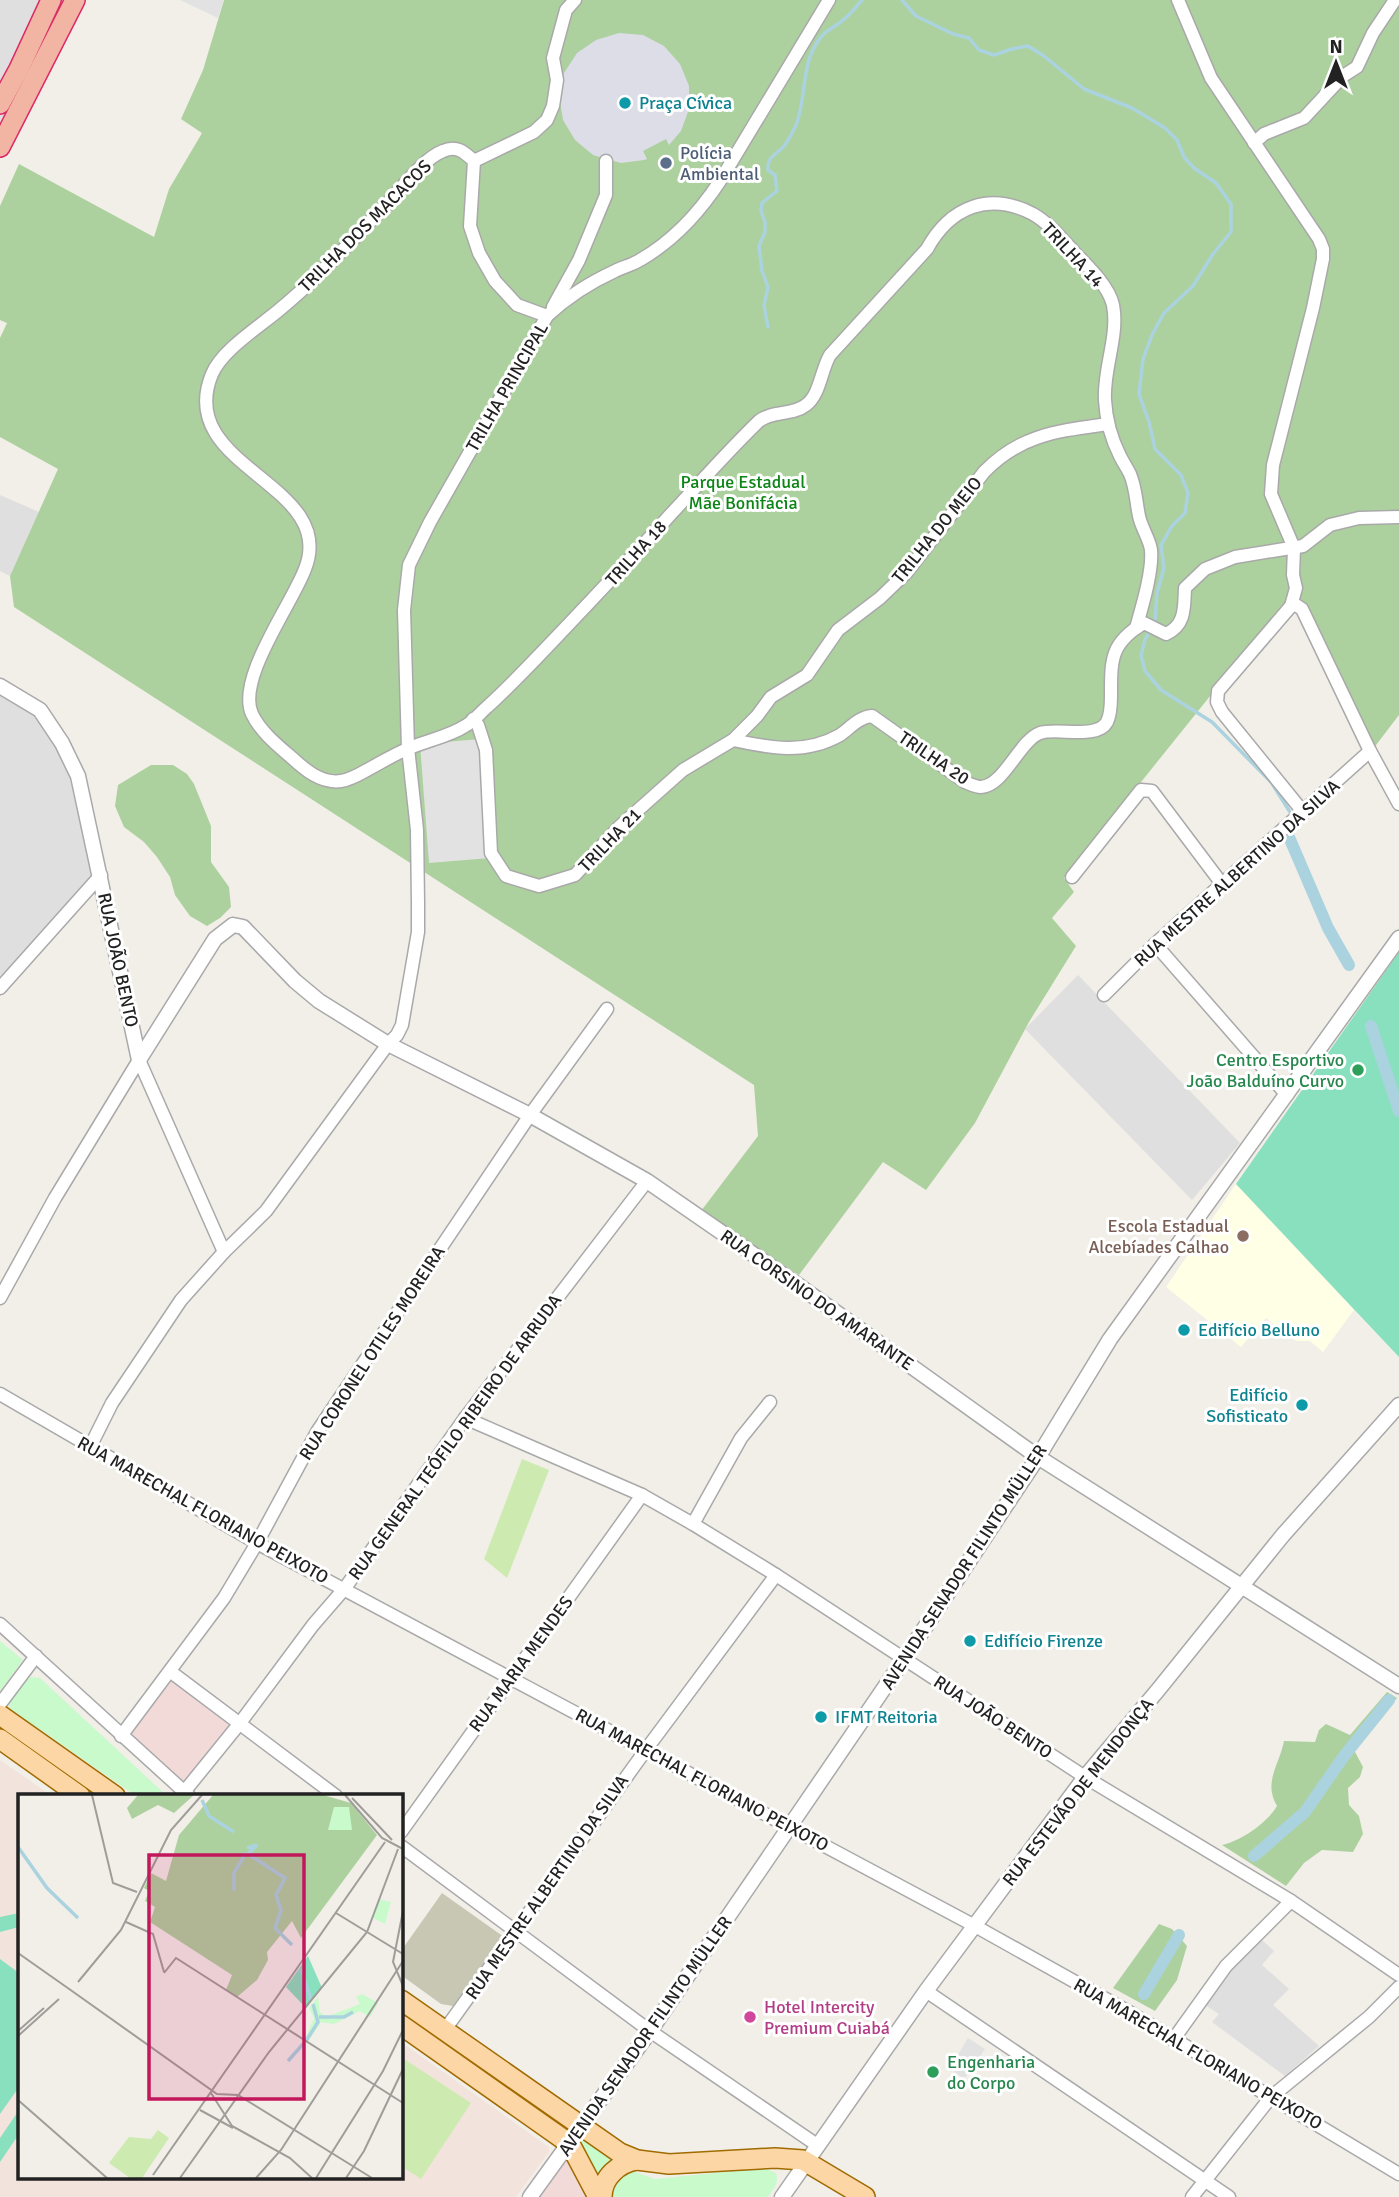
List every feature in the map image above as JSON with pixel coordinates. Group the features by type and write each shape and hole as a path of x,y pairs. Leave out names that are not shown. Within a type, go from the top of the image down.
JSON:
{"highway":[{"path":"0,104 51,0"},
{"path":"0,147 75,0"}],"main road":[{"path":"0,1715 112,1794"},
{"path":"0,1740 77,1794"},
{"path":"402,2001 575,2136 600,2197"},
{"path":"402,2026 575,2136 638,2160 669,2164 775,2158 812,2153 865,2197"},
{"path":"600,2197 603,2186 616,2168 638,2160"}],"street":[{"path":"575,0 566,10 553,58 557,80 553,106 547,120 534,132 474,161 470,226 479,253 495,281 517,305 547,316 579,260 606,195 606,161"},
{"name":"TRILHA PRINCIPAL","path":"90,1447 112,1403 181,1300 266,1211 397,1035 404,1019 418,932 418,877 417,830 408,748 404,610 409,565 430,522 547,316 562,302 612,272 640,260 687,224 705,205 829,0"},
{"path":"1178,0 1211,78 1320,239 1323,249 1313,308 1270,484 1274,503 1294,548 1293,575 1296,588 1291,606 1218,691 1217,702 1222,712 1304,813"},
{"path":"1254,143 1264,134 1304,118 1343,76 1357,66 1373,33 1395,0"},
{"name":"TRILHA DOS MACACOS","path":"408,748 341,781 324,779 312,774 290,756 263,730 252,713 250,685 306,568 310,550 309,536 297,510 287,499 231,454 216,433 208,415 206,393 219,362 315,280 439,152 453,148 461,150 474,161"},
{"name":"TRILHA 14","path":"927,249 934,236 961,211 989,203 1016,207 1035,215 1062,239 1098,279 1113,304 1114,322 1105,397 1108,424 1130,473 1143,534 1151,548 1151,570 1140,626"},
{"name":"TRILHA 18","path":"408,748 466,726 512,684 759,421 767,415 799,409 806,405 817,390 830,355 927,249"},
{"name":"TRILHA DO MEIO","path":"733,740 771,697 807,675 838,631 907,572 984,472 998,458 1036,437 1108,424"},
{"path":"1140,626 1166,634 1173,630 1184,617 1185,588 1205,569 1235,557 1303,546 1330,525 1359,518 1399,517"},
{"path":"1291,606 1296,605 1302,609 1370,751 1399,804"},
{"name":"TRILHA 20","path":"733,740 794,750 838,736 865,716 872,716 886,723 916,749 965,782 980,787 989,784 1003,773 1032,738 1040,734 1090,732 1107,722 1111,708 1111,663 1116,648 1140,626"},
{"name":"RUA JOÃO BENTO","path":"0,686 40,710 62,743 78,776 139,1060 224,1252"},
{"name":"TRILHA 21","path":"473,719 478,725 486,750 491,853 506,876 539,886 575,875 619,827 683,770 733,740"},
{"name":"RUA MESTRE ALBERTINO DA SILVA","path":"1104,995 1155,944 1370,751"},
{"path":"1072,877 1141,790 1147,790 1152,791 1222,884"},
{"path":"0,988 101,875"},
{"name":"RUA CORSINO DO AMARANTE","path":"139,1060 215,939 233,925 243,927 295,981 318,1000 388,1044 530,1115 647,1181 1038,1457 1399,1686"},
{"name":"AVENIDA SENADOR FILINTO MÜLLER","path":"530,2197 650,2031 904,1659 1038,1457 1110,1339 1399,938"},
{"path":"1155,944 1287,1095"},
{"name":"RUA CORONEL OTILES MOREIRA","path":"121,1736 224,1598 317,1432 530,1115 607,1009"},
{"path":"0,1298 55,1198 139,1060"},
{"name":"RUA GENERAL TEÓFILO RIBEIRO DE ARRUDA","path":"187,1794 313,1625 345,1588 466,1418 647,1181"},
{"name":"RUA MARECHAL FLORIANO PEIXOTO","path":"0,1394 257,1543 975,1926 1129,2012 1399,2174"},
{"path":"693,1524 741,1438 771,1402"},
{"name":"RUA ESTEVÃO DE MENDONÇA","path":"782,2197 926,1991 1085,1777 1283,1535 1399,1405"},
{"name":"RUA JOÃO BENTO","path":"466,1418 642,1495 693,1524 776,1575 1085,1777 1290,1901 1399,1975"},
{"name":"RUA MARIA MENDES","path":"402,1831 642,1495"},
{"name":"RUA MESTRE ALBERTINO DA SILVA","path":"444,2031 645,1751 776,1575"},
{"path":"0,1624 187,1794"},
{"path":"0,1704 36,1656"},
{"path":"171,1672 333,1794"},
{"path":"402,1847 812,2153"},
{"path":"1173,2040 1226,1966 1290,1901"},
{"path":"1192,2197 1271,2097 1369,2017 1399,1987"},
{"path":"926,1991 1229,2197"}],"shaded area":[{"path":"0,0 63,0 0,122"},
{"path":"180,0 224,0 218,18"},
{"name":"Praça Cívica","path":"619,33 643,35 664,46 680,64 689,86 689,109 681,131 669,145 666,139 643,151 647,159 621,163 593,155 575,140 563,120 559,96 564,73 577,53 596,40"},
{"path":"0,495 39,512 10,576 0,571"},
{"path":"0,696 35,716 56,743 69,775 93,875 0,980"},
{"path":"481,739 490,858 429,863 420,744"},
{"path":"1078,975 1240,1143 1192,1200 1025,1029"},
{"name":"Escola Estadual Alcebíades Calhao","path":"1236,1184 1354,1310 1323,1352 1310,1341 1296,1341 1266,1318 1241,1347 1166,1287"},
{"path":"174,1678 234,1723 183,1788 127,1737"},
{"path":"0,1760 49,1794 18,1794 18,2180 402,2180 402,2043 549,2147 549,2152 516,2197 0,2197"},
{"path":"442,1893 504,1937 453,2006 441,2004 402,1976 402,1950"},
{"path":"1260,1938 1274,1951 1262,1965 1289,1989 1273,2005 1319,2046 1285,2076 1212,2022 1219,2014 1205,2005 1228,1970"},
{"path":"968,2038 985,2049 964,2079 950,2068"},
{"path":"567,2160 587,2197 540,2197"}],"green space":[{"name":"Parque Estadual Mãe Bonifácia","path":"224,0 1399,0 1399,715 1373,749 1296,589 1064,878 1074,892 1052,918 1076,946 1029,1022 975,1123 926,1190 883,1162 799,1275 701,1211 758,1136 754,1085 14,607 10,576 58,469 0,437 0,338 7,323 0,320 0,206 19,164 154,237 169,189 202,133 181,119 203,70"},
{"path":"151,765 173,765 187,774 194,784 211,826 211,862 229,887 231,907 207,926 190,916 175,895 170,877 157,857 144,842 124,827 115,806 118,785"},
{"name":"Centro Esportivo João Balduíno Curvo","path":"1399,952 1399,1357 1236,1184"},
{"path":"522,1459 549,1470 507,1578 484,1559"},
{"path":"0,1641 23,1660 0,1691"},
{"path":"30,1677 40,1678 165,1794 133,1794 9,1708 9,1703"},
{"path":"1387,1692 1397,1698 1354,1750 1363,1767 1360,1777 1348,1788 1349,1805 1359,1816 1363,1834 1353,1852 1322,1850 1304,1863 1286,1886 1222,1845 1253,1830 1267,1819 1277,1806 1271,1789 1284,1741 1315,1742 1319,1730 1326,1724 1350,1735"},
{"path":"18,1913 18,1927 0,1932 0,1917"},
{"path":"1159,1924 1172,1929 1187,1946 1177,1980 1155,2011 1113,1988"},
{"path":"0,1959 18,1972 18,2088 0,2114"},
{"path":"402,2058 471,2103 421,2179 402,2167"},
{"path":"18,2111 18,2135 0,2162 0,2138"},
{"path":"583,2138 612,2157 598,2178 577,2147"},
{"path":"764,2168 776,2173 777,2177 768,2197 609,2197 621,2173 632,2171 655,2179"}],"waterway":[{"path":"768,327 764,306 768,287 762,271 759,246 765,232 762,203 777,191 775,175 768,170 769,161 785,145 796,125 814,47 823,35 846,18 862,0"},
{"path":"902,0 916,16 953,34 969,38 979,50 994,55 1028,46 1084,89 1132,108 1165,128 1177,140 1184,157 1194,168 1216,183 1231,204 1231,232 1193,286 1164,313 1143,359 1139,394 1155,449 1181,475 1188,493 1185,513 1172,526 1161,545 1164,568 1157,593 1155,620 1141,655 1145,671 1161,690 1212,722 1271,782 1290,812"},
{"path":"1289,837 1328,928 1349,965"},
{"path":"1371,1026 1399,1111"},
{"path":"1254,1856 1305,1812 1344,1756 1389,1700"},
{"path":"1144,1994 1179,1935"}],"place":[{"name":"Praça Cívica","path":"625,103"},
{"name":"Polícia Ambiental","path":"666,163"},
{"name":"Centro Esportivo João Balduíno Curvo","path":"1358,1070"},
{"name":"Escola Estadual Alcebíades Calhao","path":"1243,1236"},
{"name":"Edifício Belluno","path":"1184,1330"},
{"name":"Edifício Sofisticato","path":"1302,1405"},
{"name":"Edifício Firenze","path":"970,1641"},
{"name":"IFMT Reitoria","path":"821,1717"},
{"name":"Hotel Intercity Premium Cuiabá","path":"750,2017"},
{"name":"Engenharia do Corpo","path":"933,2072"}]}
